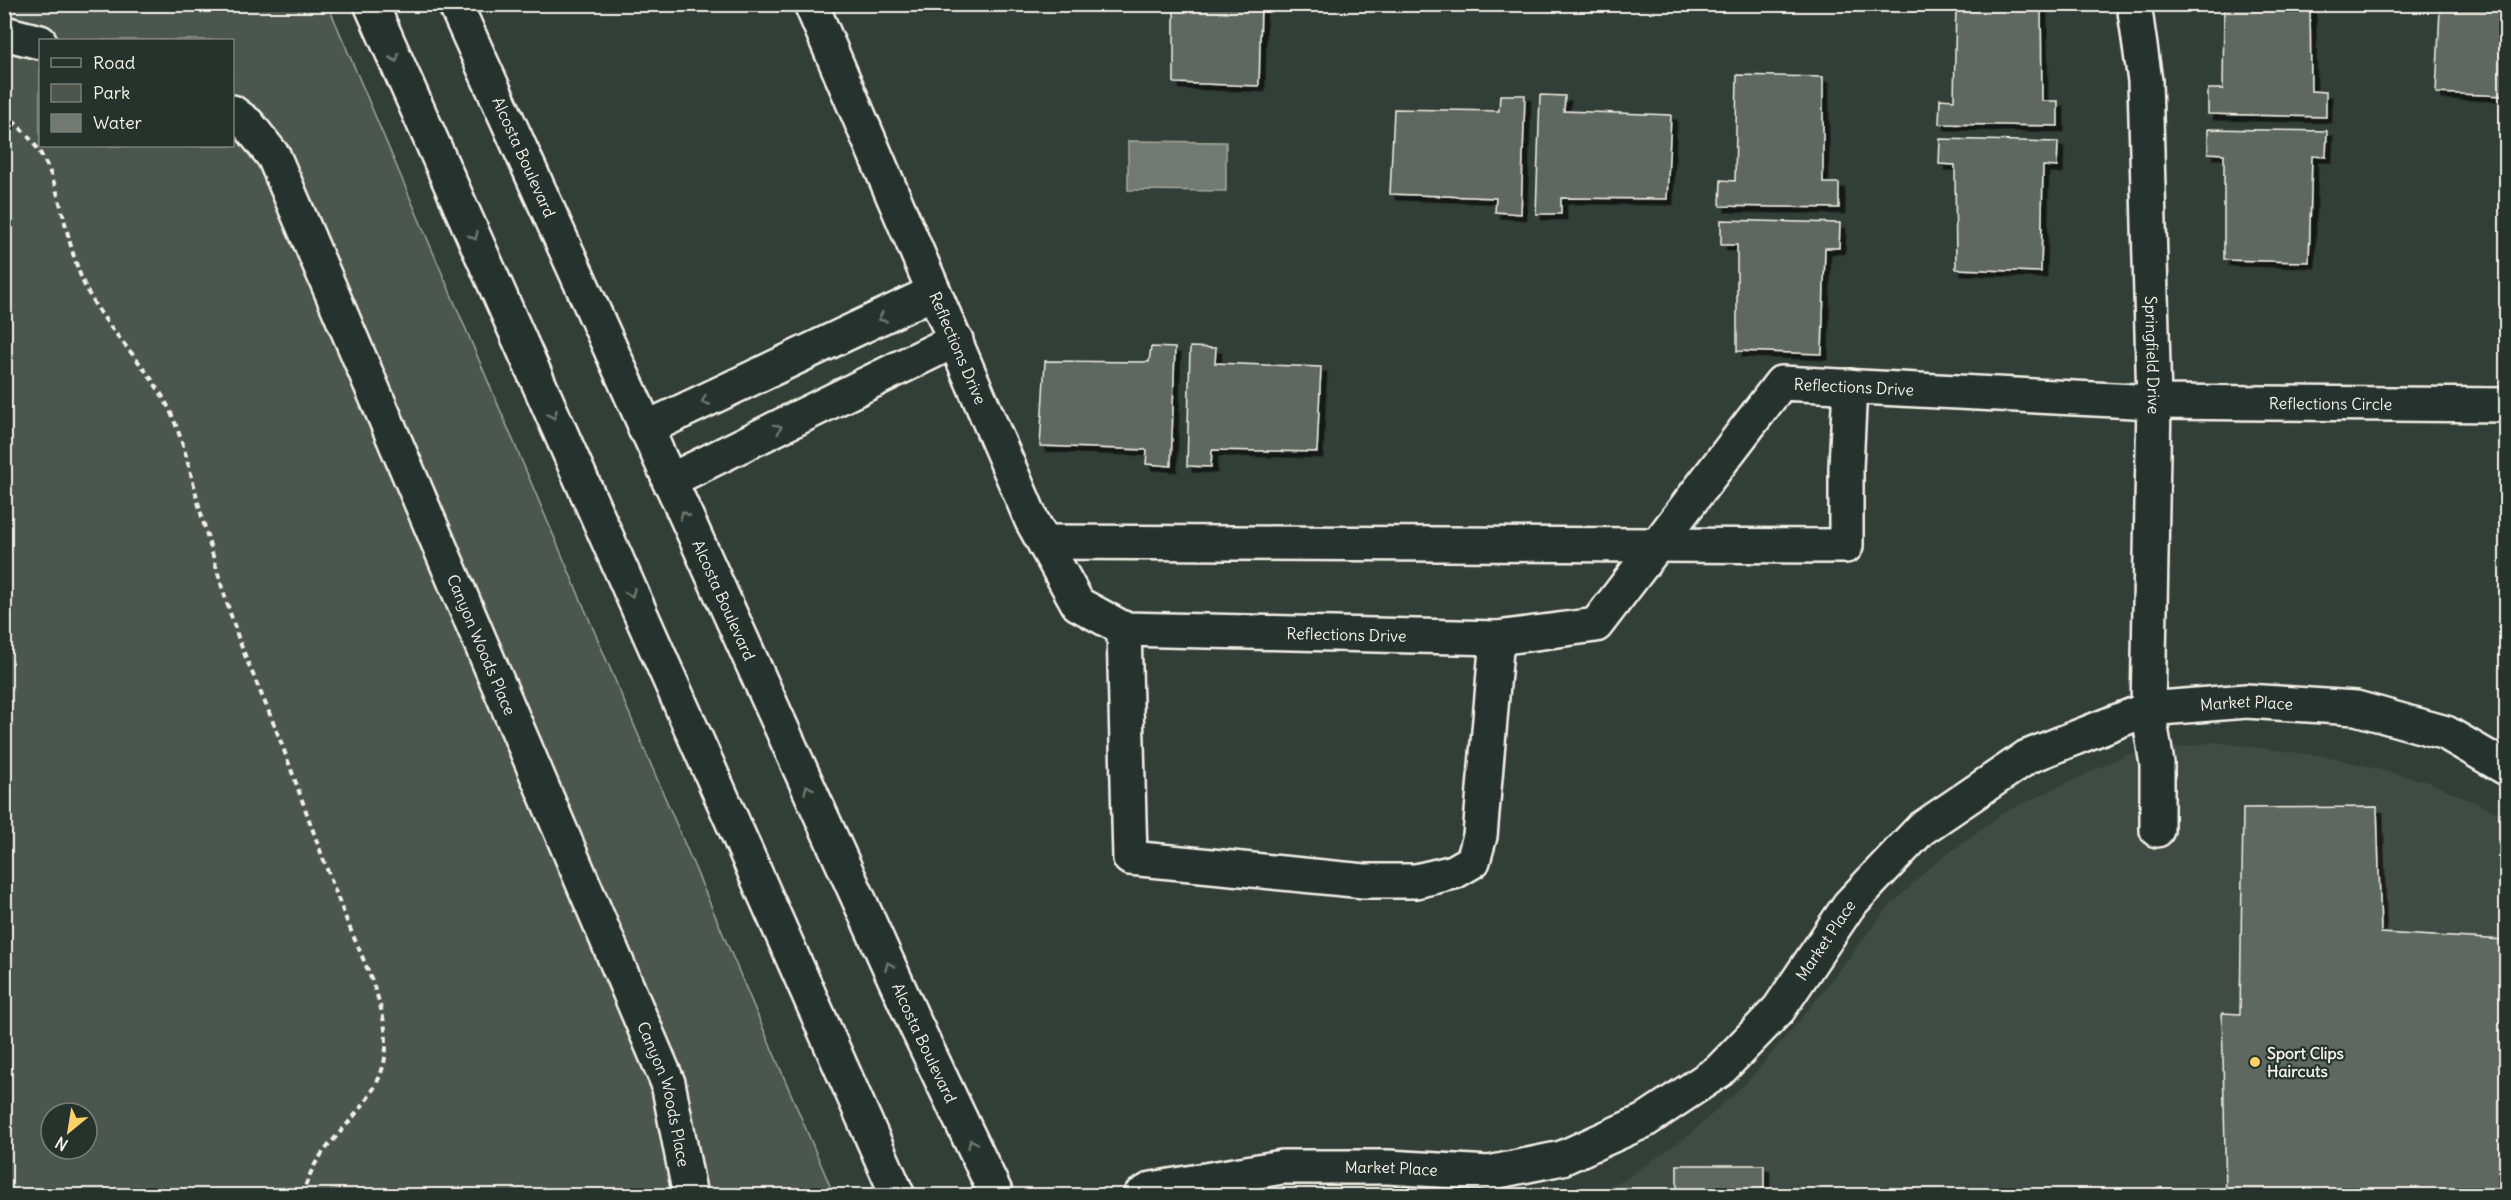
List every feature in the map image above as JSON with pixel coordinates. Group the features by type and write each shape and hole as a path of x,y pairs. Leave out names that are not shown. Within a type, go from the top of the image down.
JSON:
{"street":[{"path":"371,4 898,1196"},
{"name":"Alcosta Boulevard","path":"455,4 916,1026 997,1196"},
{"name":"Reflections Drive","path":"811,4 1044,542 1078,603 1124,629 1497,638 1596,625 1660,544 1780,383 2154,402"},
{"name":"Springfield Drive","path":"2134,4 2145,81 2154,402 2148,709 2157,764 2157,830"},
{"path":"4,33 39,42"},
{"name":"Canyon Woods Place","path":"234,114 248,124 274,157 668,1083 690,1196"},
{"path":"645,429 934,292"},
{"path":"669,481 956,340"},
{"path":"1044,542 1846,546 1846,467 1850,386"},
{"name":"Reflections Circle","path":"2154,402 2506,405"},
{"path":"1124,629 1130,858 1364,881 1416,880 1454,873 1473,861 1480,836 1497,638"},
{"name":"Market Place","path":"1140,1196 1152,1189 1282,1167 1388,1167 1491,1184 1562,1158 1644,1121 1719,1071 1779,1009 1850,905 1921,829 2027,758 2148,709 2246,701 2356,708 2446,733 2506,768"}],"path":[{"path":"4,114 21,127 42,153 53,176 84,284 97,306 152,379 170,412 187,456 205,529 239,638 279,737 359,955 378,999 385,1025 386,1050 381,1076 366,1101 317,1160 301,1196"}],"shaded area":[{"path":"2215,742 2330,757 2429,782 2506,816 2506,1195 1574,1196 1621,1182 1689,1135 1748,1081 1809,1009 1885,911 1929,868 2001,814 2126,755"}],"green space":[{"path":"5,5 328,5 834,1195 5,1196"}],"water":[{"path":"1128,141 1226,142 1226,191 1128,190"}],"building":[{"path":"1174,4 1261,4 1259,86 1174,83"},
{"path":"1956,4 2041,4 2042,101 2058,101 2058,126 1939,124 1940,99 1954,100"},
{"path":"2224,4 2310,4 2311,91 2326,92 2326,117 2208,114 2208,89 2223,89"},
{"path":"2440,9 2506,9 2506,96 2436,93"},
{"path":"1737,75 1823,77 1823,183 1839,183 1839,208 1720,206 1721,180 1735,181"},
{"path":"1500,95 1525,95 1521,214 1495,212 1496,198 1390,194 1394,109 1499,111"},
{"path":"1540,95 1565,96 1564,111 1671,115 1667,199 1561,198 1561,214 1536,214"},
{"path":"2208,129 2327,131 2326,157 2312,156 2309,262 2224,260 2224,154 2208,153"},
{"path":"1940,139 2058,142 2057,167 2043,166 2041,272 1956,269 1955,165 1939,164"},
{"path":"1721,220 1840,223 1839,248 1825,248 1822,354 1737,351 1737,245 1721,245"},
{"path":"1151,347 1175,348 1171,466 1146,464 1147,450 1040,446 1045,361 1149,362"},
{"path":"1190,347 1216,348 1215,363 1321,367 1317,452 1212,450 1211,467 1187,466"},
{"path":"2377,807 2381,933 2506,940 2506,1196 2226,1196 2222,1013 2240,1014 2243,808"},
{"path":"1677,1165 1764,1165 1764,1196 1677,1196"}],"place":[{"name":"Sport Clips Haircuts","path":"2255,1062"}]}
